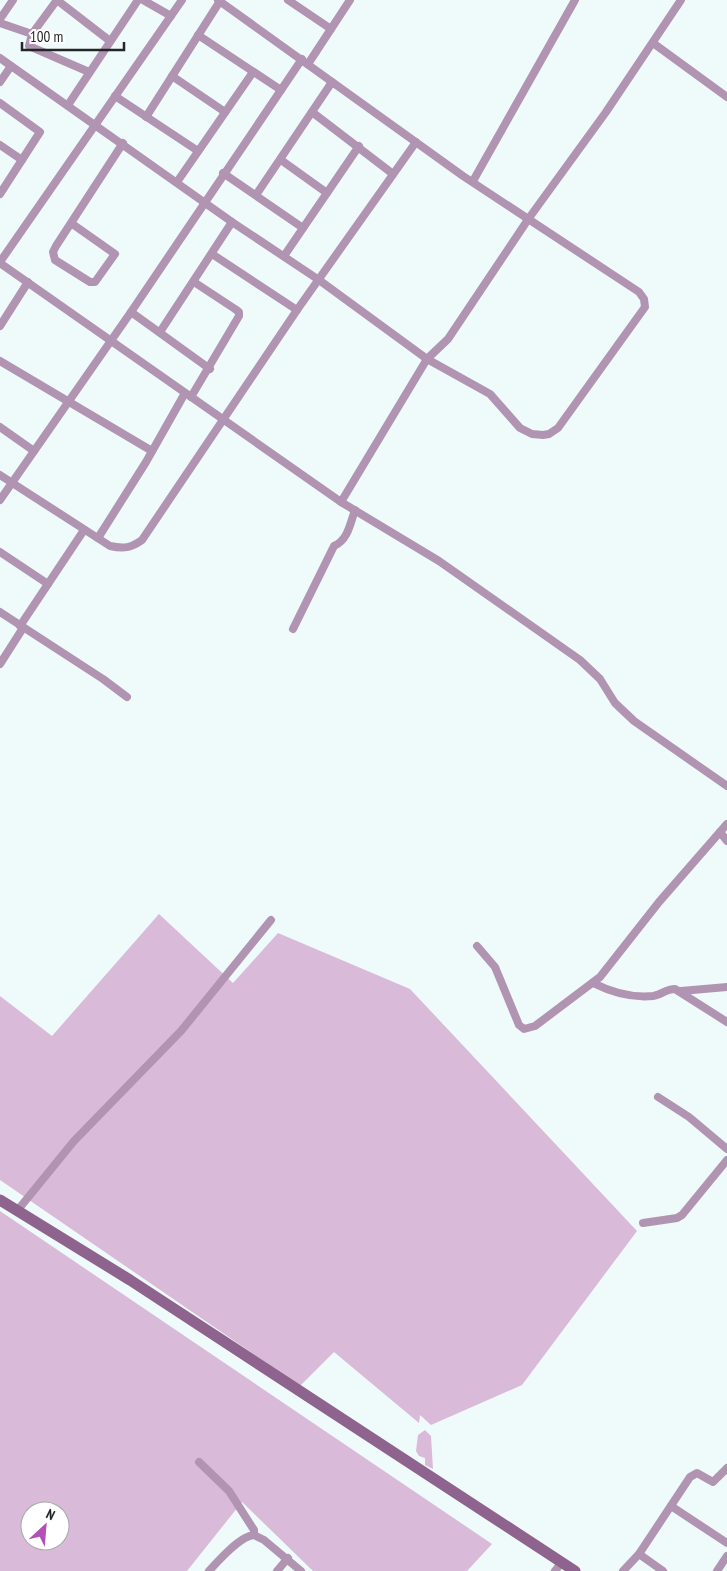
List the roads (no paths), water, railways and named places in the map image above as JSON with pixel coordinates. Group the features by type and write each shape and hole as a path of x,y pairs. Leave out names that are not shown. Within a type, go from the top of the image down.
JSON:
{"street":[{"path":"0,19 13,0"},
{"path":"89,72 29,46 32,34 57,0 110,41"},
{"path":"68,105 138,0"},
{"path":"143,0 171,16"},
{"path":"182,0 0,263 341,502 439,561 580,660 600,679 615,703 634,721 727,786"},
{"path":"288,0 331,29"},
{"path":"0,500 131,312 281,90 331,29 350,0"},
{"path":"473,181 575,0"},
{"path":"341,502 427,359 448,339 529,218 654,43 682,0"},
{"path":"0,58 123,143 232,222 319,280 427,359 490,394 520,428 532,434 549,434 558,428 645,307 644,299 639,292 416,142 219,1 146,117"},
{"path":"0,23 32,34"},
{"path":"198,35 281,90"},
{"path":"654,43 727,97"},
{"path":"0,82 11,66"},
{"path":"177,182 253,72"},
{"path":"172,76 225,112"},
{"path":"256,194 281,160 332,82"},
{"path":"115,96 198,151"},
{"path":"0,102 40,131 0,194"},
{"path":"312,112 359,146 393,174"},
{"path":"0,475 110,546 122,549 133,547 142,540 297,310 416,142"},
{"path":"71,223 115,254 96,282 90,282 52,257 52,252 123,143"},
{"path":"0,145 22,160"},
{"path":"284,256 359,146"},
{"path":"281,160 327,193"},
{"path":"223,174 256,194 303,228"},
{"path":"160,332 232,222"},
{"path":"212,254 297,310"},
{"path":"0,326 28,282"},
{"path":"98,538 188,395 210,369 237,320 239,312 194,282"},
{"path":"131,312 210,369"},
{"path":"0,361 152,451"},
{"path":"0,427 34,451"},
{"path":"293,629 334,546 341,543 346,537 355,510"},
{"path":"0,664 48,584 84,530"},
{"path":"0,552 48,584"},
{"path":"0,612 102,678 126,697"},
{"path":"477,946 495,967 518,1025 524,1029 535,1026 593,983 607,970 659,902 727,824"},
{"path":"720,832 727,841"},
{"path":"17,1211 74,1142 181,1031 271,920"},
{"path":"593,983 617,993 656,996 669,989 681,991 727,987"},
{"path":"681,991 727,1022"},
{"path":"658,1097 689,1117 727,1148"},
{"path":"643,1223 676,1218 682,1215 727,1160"},
{"path":"0,1200 130,1280 558,1567 575,1571"},
{"path":"199,1462 230,1491 254,1530 254,1534 288,1558 301,1571"},
{"path":"623,1571 638,1554 690,1477 697,1473 714,1482 727,1468"},
{"path":"671,1506 727,1543"},
{"path":"209,1571 242,1540 254,1534"},
{"path":"638,1554 664,1571"},
{"path":"717,1571 727,1556"},
{"path":"277,1571 288,1558"}]}
